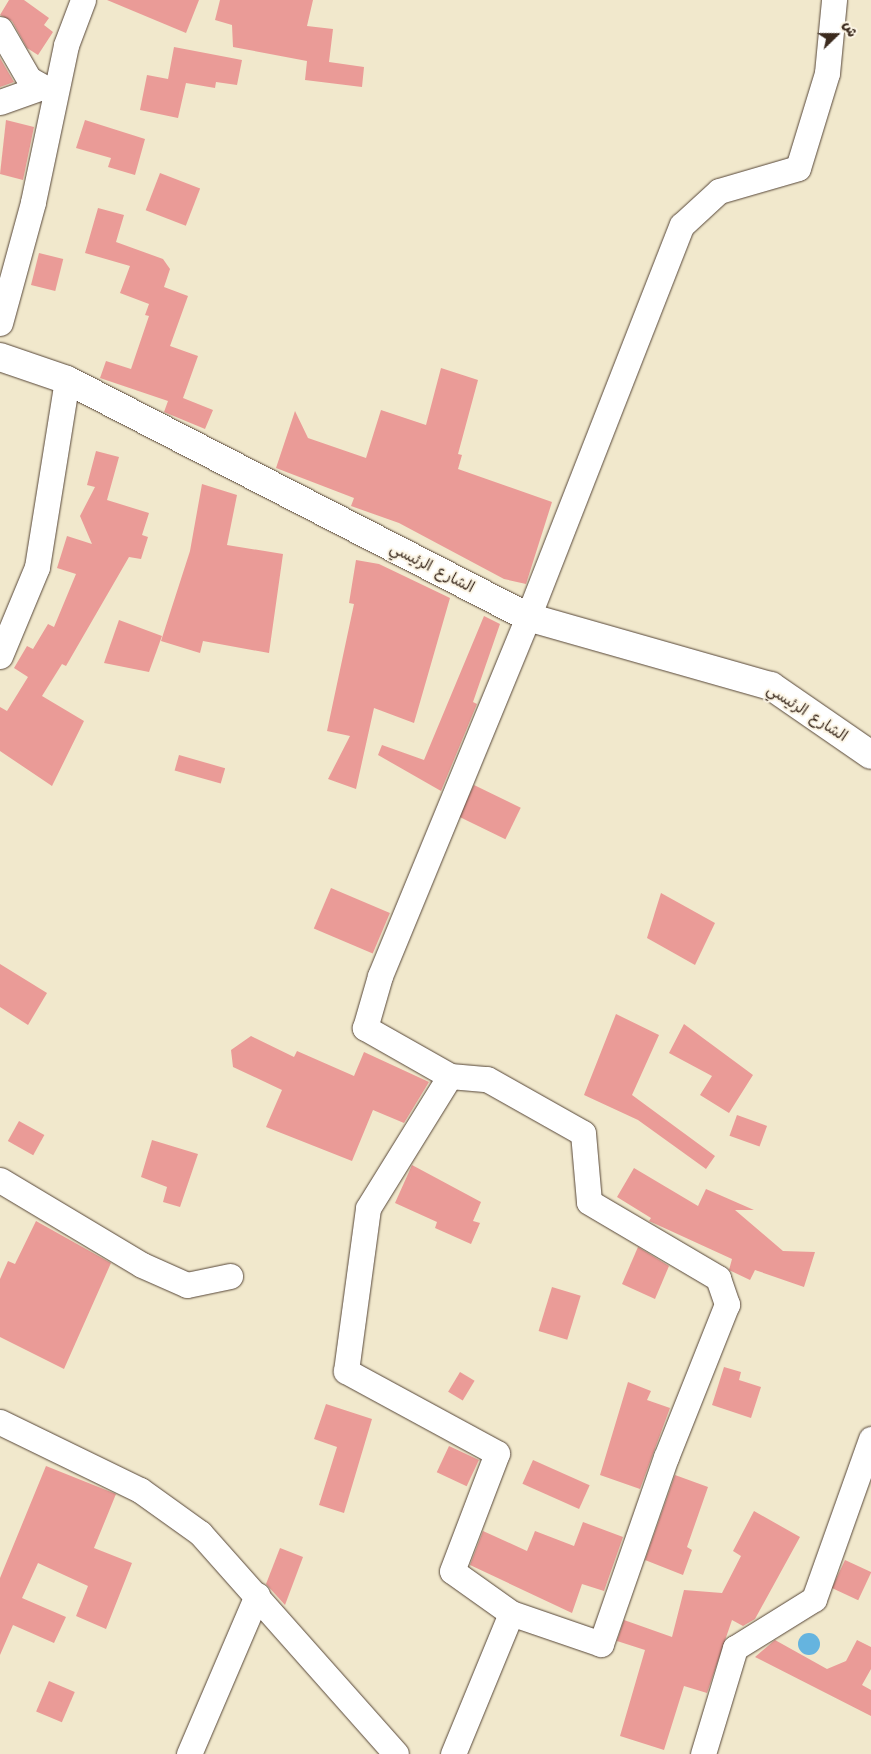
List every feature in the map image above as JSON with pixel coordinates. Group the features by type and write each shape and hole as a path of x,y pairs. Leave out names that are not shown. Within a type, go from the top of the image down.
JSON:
{"street":[{"path":"0,322 33,202 46,90 83,0"},
{"path":"450,1076 368,1208 346,1371 497,1453 452,1571 511,1614 601,1644 666,1457 727,1304 718,1278 589,1202 583,1133 487,1080 450,1076 365,1028 380,976 528,617 682,225 719,191 798,168 827,73 834,0"},
{"path":"0,29 29,79 46,90"},
{"path":"0,102 46,90"},
{"name":"الشارع الرئيسي","path":"0,357 67,380 528,617 771,686 871,755"},
{"path":"0,656 37,567 67,380"},
{"path":"0,1180 142,1265 187,1285 230,1276"},
{"path":"0,1422 140,1490 200,1533 257,1595 396,1754"},
{"path":"703,1754 735,1648 814,1599 871,1439"},
{"path":"189,1754 257,1595"},
{"path":"454,1754 511,1614"}],"water":[{"path":"809,1633 817,1636 820,1644 817,1652 809,1655 801,1652 798,1644 801,1636"}],"building":[{"path":"9,0 24,0 49,18 44,25 53,32 38,55 27,48 12,21 0,15"},
{"path":"107,0 199,0 186,33"},
{"path":"220,0 313,0 307,26 333,29 329,62 364,67 362,87 305,80 307,61 233,47 232,25 215,20"},
{"path":"174,47 242,60 237,85 216,82 215,88 186,83 178,118 140,110 147,75 168,79"},
{"path":"0,58 14,82 0,87"},
{"path":"6,120 34,127 23,180 0,174"},
{"path":"85,120 145,139 135,175 108,167 111,158 76,148"},
{"path":"160,173 200,188 186,226 146,210"},
{"path":"98,208 124,215 116,242 163,259 170,269 164,287 188,296 170,346 198,356 183,398 213,410 205,429 164,412 168,401 100,378 106,361 131,369 149,316 145,315 149,304 120,293 130,266 85,253"},
{"path":"39,253 63,259 55,291 31,285"},
{"path":"441,368 478,380 458,454 462,455 458,469 552,502 526,584 504,579 399,523 351,506 354,498 276,468 295,411 308,438 366,458 381,410 426,425"},
{"path":"96,451 119,457 107,500 149,513 142,535 148,537 141,559 129,557 66,666 62,664 42,696 84,721 52,786 0,751 0,707 7,711 28,677 14,668 27,646 33,649 48,624 54,627 76,574 57,568 67,536 92,544 80,516 95,487 87,485"},
{"path":"202,484 237,495 227,545 283,554 269,653 203,641 200,653 161,641 190,551"},
{"path":"356,560 379,564 450,598 414,723 374,708 356,789 328,779 350,736 327,731 354,604 349,603"},
{"path":"484,616 500,624 473,702 477,704 441,791 378,755 382,745 424,760"},
{"path":"119,620 162,636 149,672 104,663"},
{"path":"179,755 225,768 221,784 175,770"},
{"path":"474,785 521,808 505,839 459,816"},
{"path":"331,888 390,913 373,954 314,929"},
{"path":"661,893 715,923 695,965 647,938"},
{"path":"0,964 47,993 28,1025 0,1007"},
{"path":"616,1014 659,1035 632,1095 715,1156 706,1169 638,1120 584,1095"},
{"path":"684,1024 753,1075 729,1113 700,1095 712,1076 669,1053"},
{"path":"251,1036 294,1057 297,1051 354,1076 364,1052 429,1082 404,1123 373,1110 352,1161 266,1127 282,1090 233,1067 231,1050"},
{"path":"737,1115 767,1126 760,1147 729,1136"},
{"path":"19,1121 44,1135 33,1155 8,1141"},
{"path":"152,1140 198,1154 180,1207 163,1202 167,1187 141,1177"},
{"path":"412,1165 481,1202 473,1221 480,1223 471,1244 435,1228 437,1222 395,1203"},
{"path":"634,1168 698,1206 706,1189 754,1210 735,1210 783,1251 815,1252 804,1287 755,1270 750,1280 729,1270 732,1259 649,1221 651,1218 617,1197"},
{"path":"36,1221 111,1263 64,1369 0,1337 0,1279 8,1261 15,1264"},
{"path":"638,1247 669,1266 655,1299 622,1284"},
{"path":"552,1287 581,1296 567,1340 539,1331"},
{"path":"724,1367 741,1372 739,1380 761,1387 751,1418 712,1405"},
{"path":"460,1372 475,1381 463,1400 448,1392"},
{"path":"628,1382 651,1391 647,1400 670,1408 640,1489 600,1475"},
{"path":"326,1404 372,1419 344,1513 319,1505 337,1447 314,1439"},
{"path":"449,1446 479,1460 467,1486 437,1472"},
{"path":"533,1460 590,1485 579,1509 522,1484"},
{"path":"46,1466 116,1494 94,1548 132,1563 106,1629 76,1616 88,1586 38,1563 22,1598 66,1617 54,1643 13,1625 0,1655 0,1578"},
{"path":"675,1475 708,1487 687,1547 692,1550 683,1575 645,1560"},
{"path":"754,1511 800,1537 755,1619 743,1626 732,1620 707,1693 684,1686 664,1750 620,1736 645,1650 617,1641 624,1620 672,1637 684,1590 722,1593 741,1556 733,1551"},
{"path":"583,1522 623,1537 604,1591 582,1584 572,1613 470,1565 483,1531 527,1551 535,1531 574,1546"},
{"path":"280,1548 303,1557 285,1605 266,1584"},
{"path":"845,1560 871,1572 858,1600 832,1588"},
{"path":"775,1640 827,1669 846,1661 857,1640 871,1647 871,1669 862,1685 871,1690 871,1716 755,1657"},
{"path":"49,1681 75,1692 62,1722 36,1711"}]}
